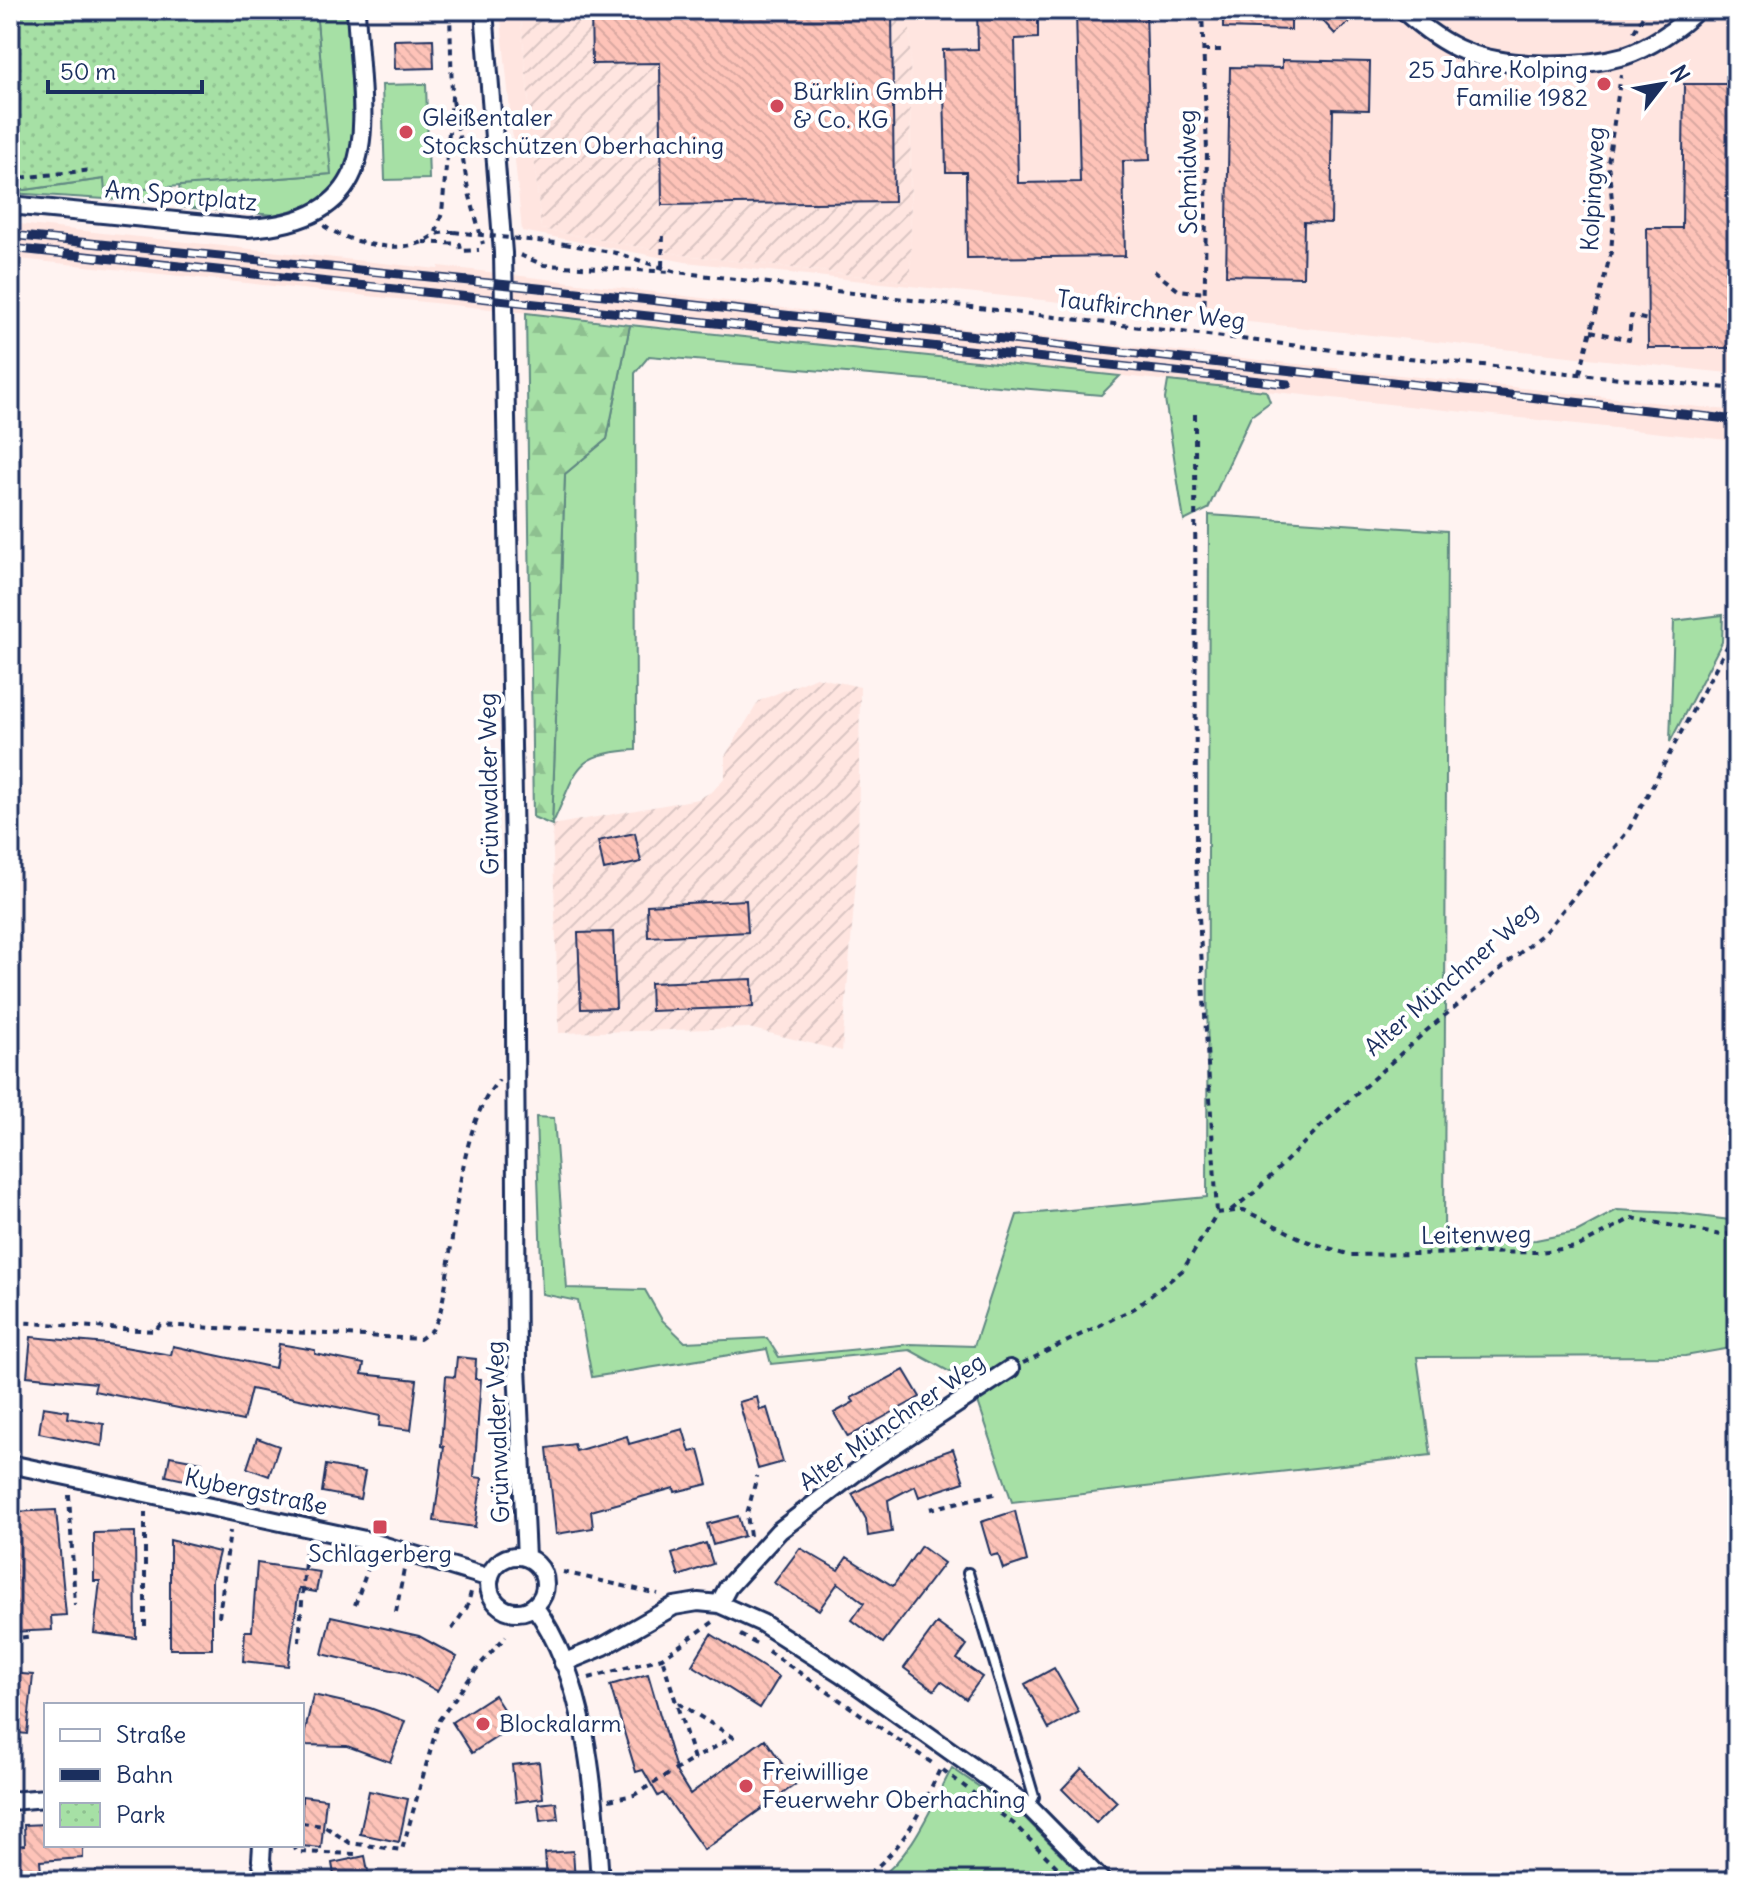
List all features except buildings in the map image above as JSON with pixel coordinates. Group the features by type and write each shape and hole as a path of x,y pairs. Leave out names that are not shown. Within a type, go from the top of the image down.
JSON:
{"street":[{"name":"Am Sportplatz","path":"10,205 248,228 281,226 308,218 338,199 353,177 361,148 356,10"},
{"name":"Grünwalder Weg","path":"484,10 503,253 517,1080 517,1367 526,1557"},
{"path":"1403,10 1427,31 1455,47 1522,65 1624,55 1662,36 1697,10"},
{"name":"Alter Münchner Weg","path":"719,1604 728,1587 779,1531 873,1459 1010,1369"},
{"name":"Kybergstraße","path":"10,1464 377,1543 490,1578"},
{"path":"517,1556 526,1557 539,1567 545,1583 544,1592 534,1606 524,1611 502,1607 494,1600 490,1578 499,1562 517,1556"},
{"path":"563,1663 604,1646 674,1606 698,1602 719,1604 762,1623 802,1649 1029,1807 1102,1881"},
{"path":"534,1606 550,1627 570,1684 592,1778 600,1881"},
{"path":"10,1801 44,1798"},
{"path":"261,1852 266,1881"}],"lane":[{"path":"968,1573 1034,1797 1029,1807"}],"path":[{"path":"423,242 436,232 442,213 452,98 450,10"},
{"name":"Schmidweg","path":"1202,10 1204,334"},
{"name":"Kolpingweg","path":"1580,373 1611,252 1614,217 1608,163 1624,55 1646,10"},
{"path":"1203,50 1221,50"},
{"path":"452,98 479,238 488,251"},
{"path":"10,179 92,170"},
{"path":"308,218 351,239 410,246 423,242 460,244 461,251 479,250"},
{"name":"Taufkirchner Weg","path":"436,232 565,244 676,272 1367,354 1737,389"},
{"path":"662,266 663,234"},
{"path":"516,253 544,265 676,272"},
{"path":"1154,271 1178,290 1205,293"},
{"path":"1591,331 1629,340 1631,316 1648,320"},
{"path":"1195,414 1196,867 1217,1213 1231,1210"},
{"name":"Alter Münchner Weg","path":"1231,1210 1255,1192 1324,1123 1426,1031 1545,932 1628,831 1737,628"},
{"path":"10,1287 13,1289 15,1322 155,1331 160,1325 420,1339 432,1330 442,1308 461,1186 485,1095 499,1080 517,1080"},
{"name":"Leitenweg","path":"1231,1210 1244,1210 1306,1241 1351,1255 1539,1252 1577,1247 1632,1218 1721,1235 1737,1233"},
{"name":"Alter Münchner Weg","path":"1010,1369 1135,1308 1183,1270 1217,1213"},
{"path":"757,1476 751,1492 747,1529 759,1556"},
{"path":"69,1493 75,1605"},
{"path":"930,1509 998,1493"},
{"path":"145,1512 145,1629"},
{"path":"219,1617 230,1531"},
{"path":"355,1605 377,1543"},
{"path":"299,1642 306,1548"},
{"path":"396,1612 404,1569"},
{"path":"563,1572 666,1596 674,1606"},
{"path":"570,1684 662,1658 713,1622 719,1604"},
{"path":"452,1629 467,1607"},
{"path":"713,1622 724,1628"},
{"path":"735,1633 833,1693 941,1769 1014,1824 1071,1881"},
{"path":"10,1639 33,1636"},
{"path":"304,1823 324,1826 350,1843 402,1850 439,1720 478,1667 506,1636"},
{"path":"662,1658 694,1759"},
{"path":"595,1803 634,1795 733,1737 676,1702"},
{"path":"860,1881 889,1859 908,1836 950,1751"},
{"path":"294,1847 297,1852 305,1854 356,1854"}],"shaded area":[{"path":"500,10 520,10 541,229 684,255 911,282 910,10 1737,10 1737,374 685,262 522,231"},
{"path":"520,10 910,10 911,282 684,255 541,229"},
{"path":"10,223 438,269 439,266 857,317 1737,411 1737,441 10,258"},
{"path":"816,677 860,687 858,855 842,1051 749,1028 559,1033 552,825 698,799 713,791 725,777 725,756 759,701"}],"green space":[{"path":"10,10 316,10 331,174 105,192 104,179 25,190 10,188"},
{"path":"316,10 348,10 354,146 346,173 332,192 311,205 275,215 182,207 179,186 330,174"},
{"name":"Gleißentaler Stockschützen Oberhaching","path":"426,84 429,179 385,180 382,85"},
{"path":"104,179 106,192 168,187 168,203 10,193 10,188 25,190"},
{"path":"526,313 630,325 607,439 565,474 552,825 533,817"},
{"path":"630,325 1120,376 1101,395 649,356 635,373 636,750 599,755 579,768 552,825 565,474 607,439"},
{"path":"1168,381 1266,391 1270,402 1251,416 1208,509 1184,521 1165,399"},
{"path":"1209,515 1447,531 1444,1242 1536,1240 1576,1232 1617,1210 1737,1221 1737,1347 1685,1356 1417,1357 1431,1455 1012,1502 972,1384 910,1350 771,1364 767,1349 592,1377 578,1301 542,1294 536,1117 554,1118 567,1288 645,1290 662,1320 685,1342 767,1338 779,1357 910,1344 974,1346 1017,1215 1207,1197"},
{"path":"1723,615 1722,642 1670,742 1674,621"},
{"path":"952,1768 1026,1819 1087,1881 875,1881 911,1845"}],"railway":[{"path":"10,235 568,291 1737,420"},
{"path":"10,248 1288,384"}],"place":[{"name":"25 Jahre Kolping Familie 1982","path":"1604,84"},
{"name":"Bürklin GmbH & Co. KG","path":"777,106"},
{"name":"Gleißentaler Stockschützen Oberhaching","path":"406,132"},
{"name":"Schlagerberg","path":"380,1527"},
{"name":"Blockalarm","path":"483,1724"},
{"name":"Freiwillige Feuerwehr Oberhaching","path":"746,1786"}]}
